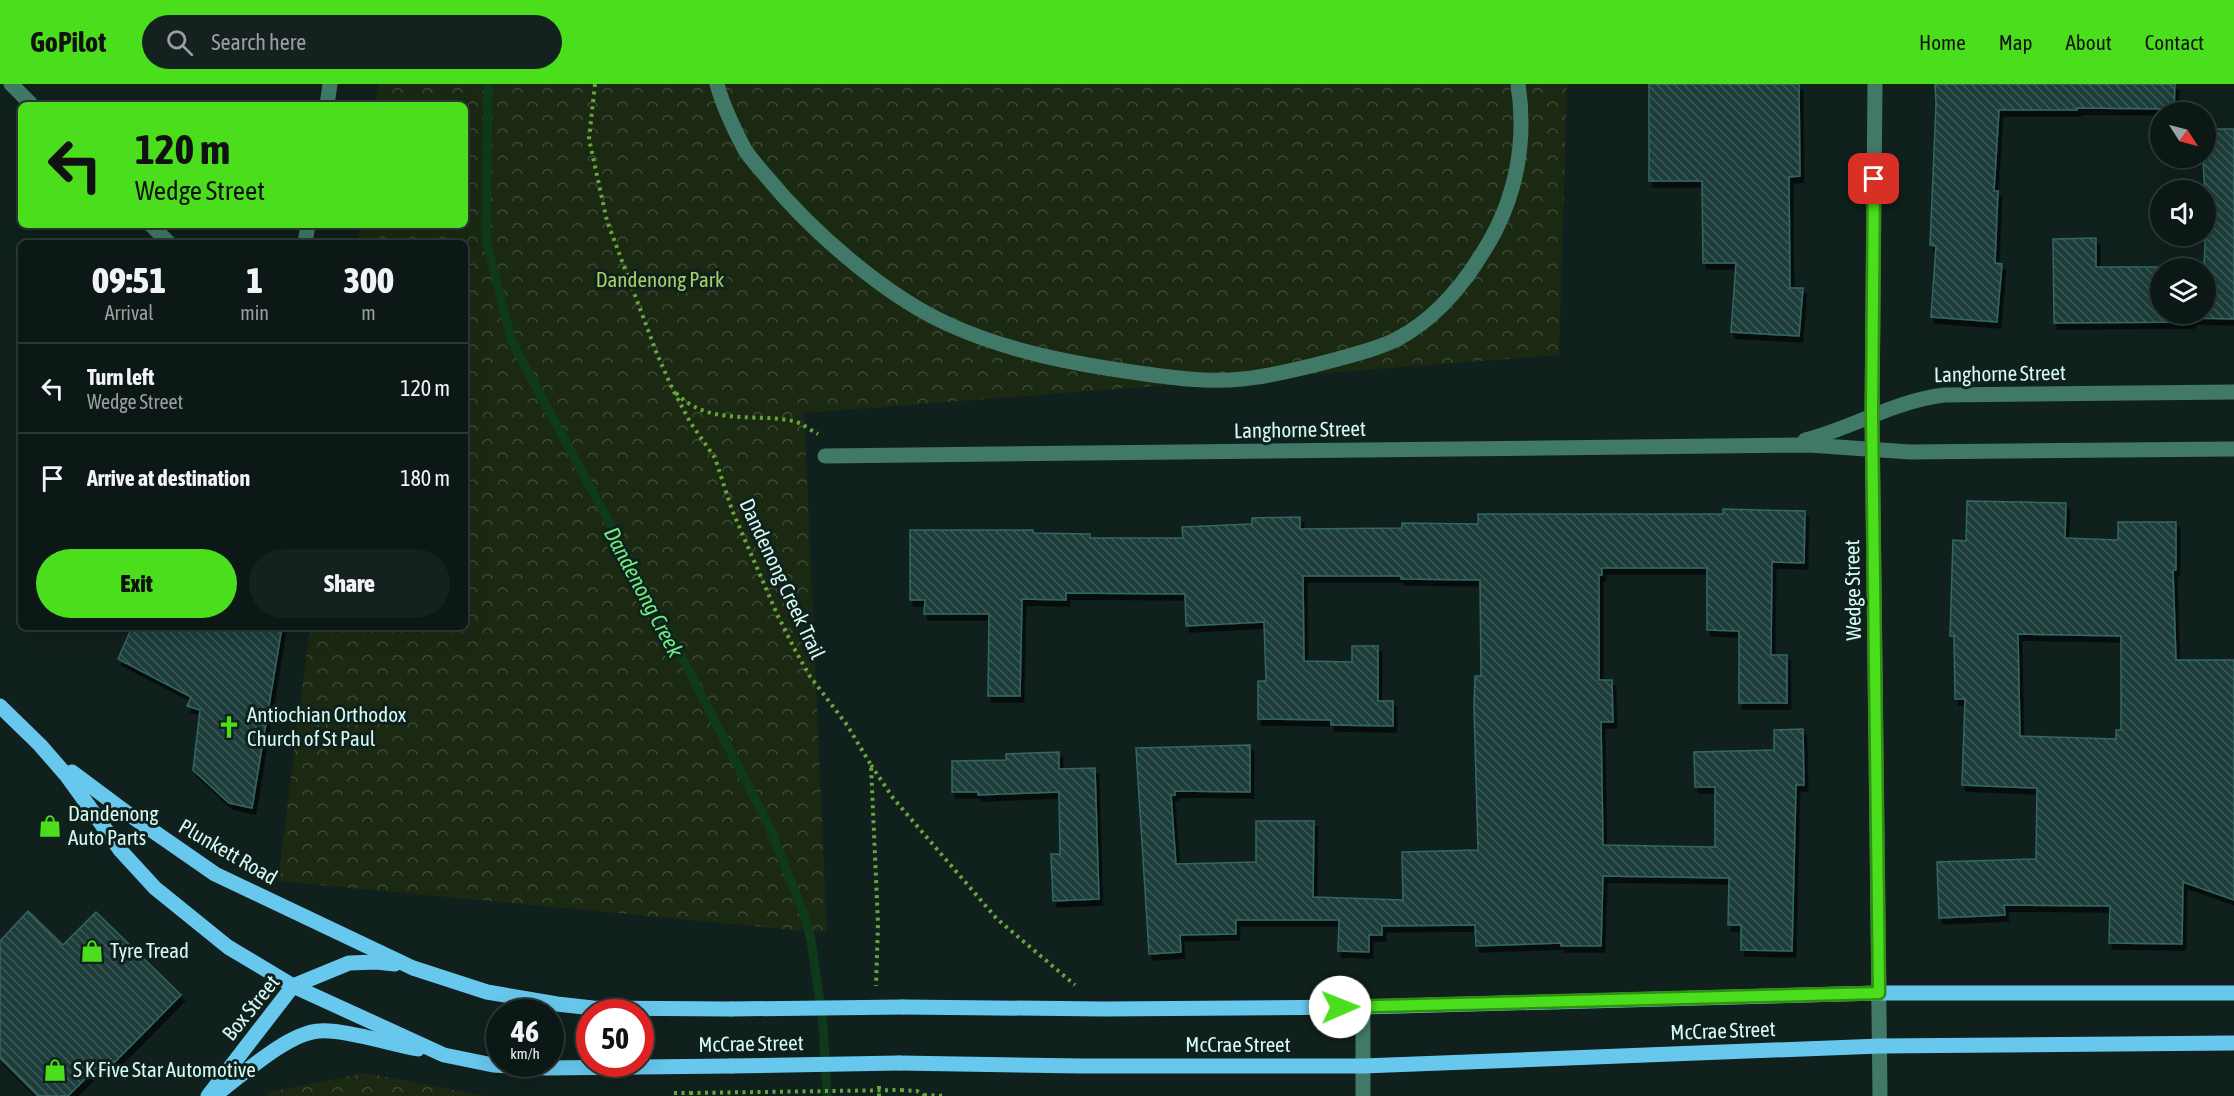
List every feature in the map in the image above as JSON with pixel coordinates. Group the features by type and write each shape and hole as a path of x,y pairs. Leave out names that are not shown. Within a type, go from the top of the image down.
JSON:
{"main road":[{"name":"Plunkett Road","path":"0,706 40,745 78,790 121,850 155,888 228,947 293,986"},
{"name":"Plunkett Road","path":"40,745 127,813 208,869 253,893 413,968"},
{"name":"Box Street","path":"208,1096 293,986 349,963 384,962 413,968"},
{"name":"McCrae Street","path":"413,968 487,992 593,1008 1364,1007 1879,993 2234,993"},
{"name":"McCrae Street","path":"293,986 444,1055 519,1068 899,1063 1081,1066 1363,1066 1880,1046 2234,1043"},
{"name":"Box Street","path":"214,1096 297,1036 312,1032 340,1033 444,1055"}],"street":[{"path":"11,84 29,102"},
{"path":"327,102 330,84"},
{"path":"717,84 722,102 746,152 792,208 902,300 949,324 1030,354 1084,365 1197,381 1243,379 1307,368 1396,340 1428,319 1477,262 1495,233 1509,198 1519,162 1522,124 1518,84"},
{"name":"Wedge Street","path":"1875,84 1872,415 1880,1096"},
{"path":"154,228 166,240"},
{"name":"Langhorne Street","path":"1776,445 1833,432 1913,400 1944,394 2234,392"},
{"name":"Langhorne Street","path":"825,456 1776,445 1830,445 1910,452 2234,449"},
{"path":"1363,1096 1364,1007"}],"path":[{"name":"Dandenong Creek Trail","path":"595,84 590,140 607,221 637,304 672,388 690,422 715,458 732,510 794,648 809,675 847,725 871,765 878,924 876,996"},
{"path":"672,388 684,401 704,411 722,416 795,421 822,436"},
{"path":"871,765 887,790 997,919 1106,1009"},
{"path":"879,1085 879,1096"},
{"path":"690,1093 900,1090 945,1096"}],"green space":[{"name":"Dandenong Park","path":"378,84 1567,84 1559,355 804,413 827,933 278,881 310,630 468,630 468,240 358,240 360,228 468,228 468,102 375,102"},
{"path":"365,1073 486,1096 265,1096 269,1092"}],"building":[{"path":"1649,84 1799,84 1800,176 1789,177 1790,288 1803,288 1799,336 1731,332 1736,263 1703,263 1702,181 1649,181"},
{"path":"1935,84 2175,84 2174,102 2150,102 2150,109 1999,110 1994,191 1998,191 1995,263 2002,264 1997,322 1931,317 1936,246 1930,245"},
{"path":"2216,129 2234,129 2234,319 2216,319 2216,258 2204,258 2205,246 2216,246 2216,180 2204,180 2203,168 2216,168"},
{"path":"2096,238 2096,267 2150,267 2150,322 2054,323 2053,239"},
{"path":"1967,501 2066,503 2065,538 2118,540 2118,522 2176,522 2176,570 2173,570 2176,660 2234,660 2234,900 2183,882 2182,944 2109,943 2110,906 2004,905 2005,915 1939,918 1937,862 2036,859 2037,788 1962,785 1965,699 1955,699 1954,636 1950,636 1953,540 1966,541","holes":["2018,634 2121,636 2121,730 2116,730 2116,739 2020,736"]},
{"path":"1723,509 1805,511 1804,563 1772,562 1771,655 1787,655 1787,703 1739,703 1739,631 1707,630 1707,568 1602,568 1602,575 1599,575 1599,680 1612,680 1613,722 1601,722 1603,845 1715,847 1715,787 1695,787 1694,752 1774,750 1774,730 1803,729 1804,785 1796,785 1792,951 1741,950 1741,925 1728,925 1729,878 1603,876 1601,946 1561,946 1561,943 1476,946 1475,925 1382,926 1382,935 1369,935 1369,952 1338,951 1339,920 1236,920 1236,934 1180,935 1181,952 1149,954 1136,748 1250,745 1250,792 1175,791 1175,795 1171,795 1176,864 1256,862 1256,821 1314,821 1313,897 1403,900 1402,852 1478,850 1474,707 1475,676 1481,676 1480,580 1401,579 1401,576 1303,576 1304,661 1352,662 1352,646 1378,646 1378,701 1393,701 1393,726 1331,725 1331,720 1258,719 1258,681 1266,681 1264,622 1186,626 1185,594 1066,593 1066,600 1022,599 1020,696 988,696 989,614 924,614 925,600 910,600 910,530 1033,530 1033,533 1090,534 1090,538 1183,538 1182,527 1252,524 1252,518 1300,517 1300,529 1402,528 1402,523 1478,524 1478,514 1723,514"},
{"path":"131,630 282,630 252,808 229,803 193,770 200,710 187,706 191,697 118,659"},
{"path":"1059,752 1059,769 1095,768 1099,899 1053,901 1051,854 1060,854 1059,792 978,795 978,792 952,792 952,761 1006,760 1006,754"},
{"path":"28,911 63,945 96,912 181,995 103,1074 96,1068 68,1096 38,1096 0,1058 0,941"}],"waterway":[{"name":"Dandenong Creek","path":"488,84 486,240 512,342 678,650 770,828 804,914 811,940 823,1023 827,1096"}],"place":[{"name":"Antiochian Orthodox Church of St Paul","path":"229,727"},
{"name":"Dandenong Auto Parts","path":"50,826"},
{"name":"Tyre Tread","path":"92,951"},
{"name":"S K Five Star Automotive","path":"55,1070"}],"route":[{"path":"1340,1007 1879,993 1872,415 1874,179"}]}
